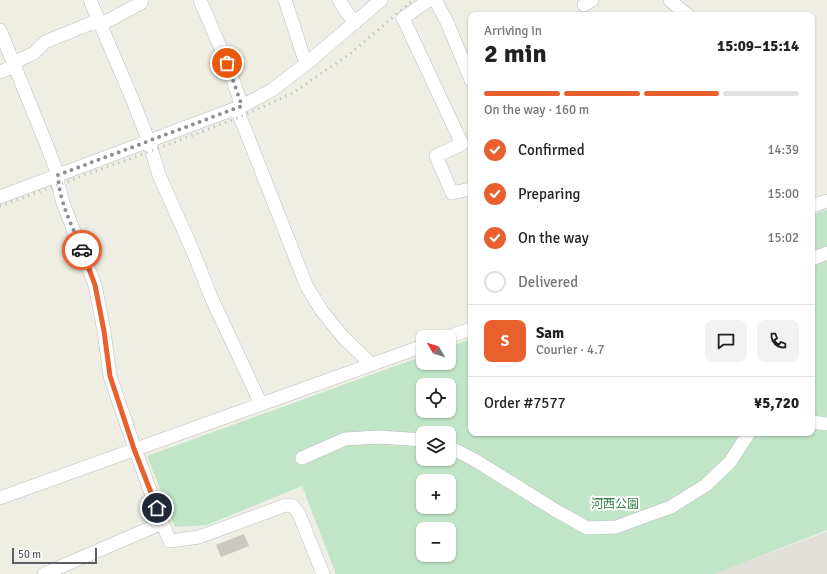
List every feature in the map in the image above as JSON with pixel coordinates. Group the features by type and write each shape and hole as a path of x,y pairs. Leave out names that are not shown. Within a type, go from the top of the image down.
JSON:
{"street":[{"path":"90,0 131,96 149,142 159,176 192,249 210,297 262,404"},
{"path":"100,25 141,3 142,0"},
{"path":"200,0 227,63 239,108 307,287 322,311 343,337 371,364"},
{"path":"285,0 306,64"},
{"path":"339,0 355,23"},
{"path":"0,197 239,108 272,90 306,64 381,0"},
{"path":"429,0 403,18 462,144 436,156 452,193 468,189"},
{"path":"435,0 447,22 468,73"},
{"path":"670,0 684,12"},
{"path":"0,72 14,66 15,62 34,53 45,42 94,22 100,25"},
{"path":"0,30 58,175 58,184 63,203 95,285 104,331 110,376 134,449 170,541 199,537 286,505 293,506 298,514 323,574"},
{"path":"815,205 827,201"},
{"path":"815,258 827,253"},
{"path":"456,334 468,330"},
{"path":"1,495 416,348"},
{"path":"815,422 827,424"},
{"path":"456,450 473,459 587,528 616,527 671,507 706,485 730,462 747,436"},
{"path":"302,458 345,439 379,437 416,440"},
{"path":"44,574 162,523"}],"shaded area":[{"path":"827,532 827,574 712,574"}],"green space":[{"name":"河西公園","path":"827,209 827,530 714,574 336,574 302,486 207,525 175,527 147,456 416,359 416,370 456,370 456,344 468,340 468,436 815,436 815,214"}],"building":[{"path":"244,534 249,546 221,557 216,545"}],"railway":[{"path":"0,206 240,117 293,93 351,53 413,0"}],"way so far":[{"path":"82,250 63,203 58,184 58,175 242,106 227,63"}],"route":[{"path":"82,250 95,285 104,331 110,376 134,449 157,508"}]}
